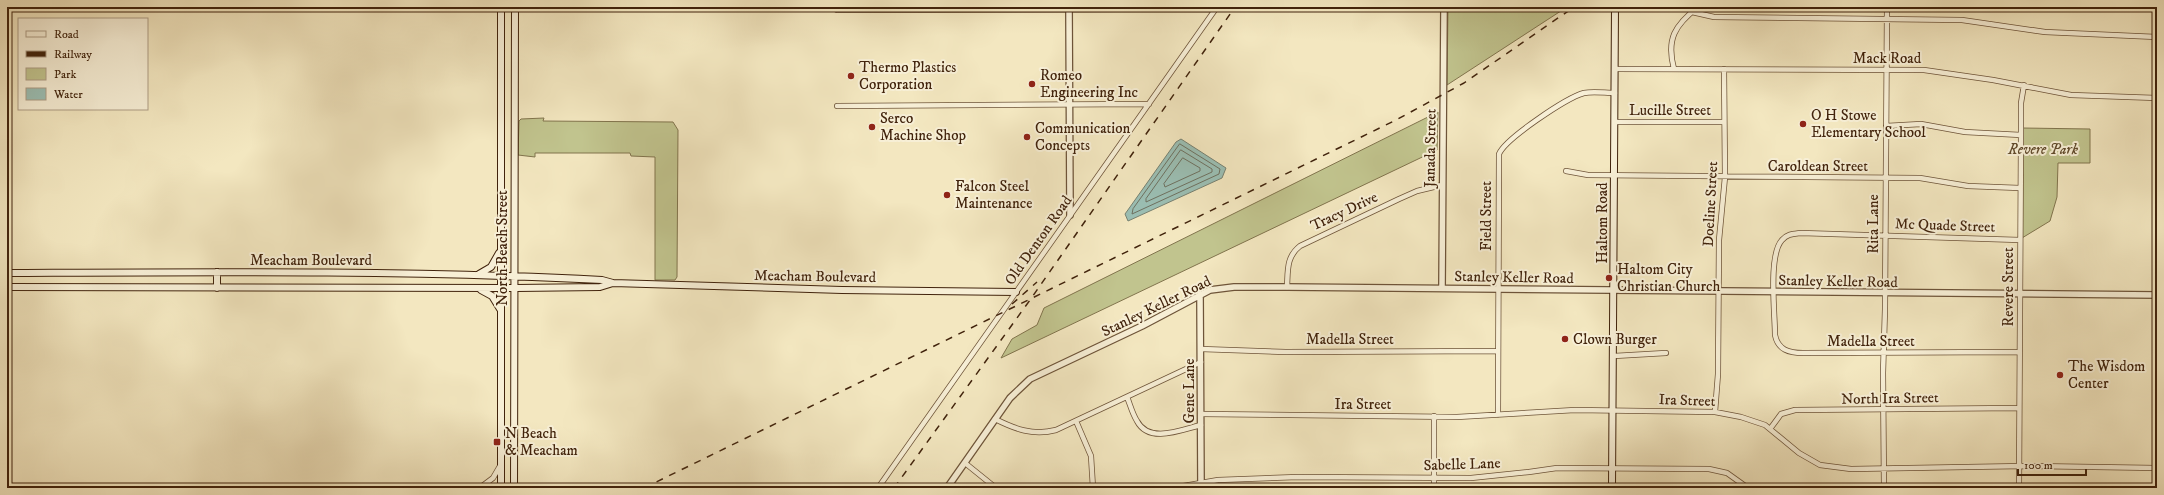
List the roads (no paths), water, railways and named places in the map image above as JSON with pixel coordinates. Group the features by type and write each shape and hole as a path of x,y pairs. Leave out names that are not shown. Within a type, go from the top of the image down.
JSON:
{"main road":[{"name":"North Beach Street","path":"501,7 501,488"},
{"name":"North Beach Street","path":"514,488 516,288 514,160 515,7"},
{"name":"Haltom Road","path":"1612,488 1615,7"},
{"path":"501,161 514,160"},
{"path":"478,275 495,263 501,247"},
{"path":"217,272 217,288"},
{"name":"Meacham Boulevard","path":"7,273 217,272 500,275 602,280 613,283 837,290 1016,292"},
{"name":"Meacham Boulevard","path":"7,287 516,288 600,286 613,283"},
{"path":"478,288 492,296 501,310"},
{"path":"501,388 515,388"},
{"path":"501,424 515,424"}],"street":[{"name":"Janada Street","path":"1442,288 1444,7"},
{"path":"1674,69 1671,49 1672,36 1678,25 1698,7"},
{"name":"Rita Lane","path":"1884,488 1883,353 1885,294 1887,7"},
{"path":"1069,8 1070,215"},
{"path":"837,10 1216,8"},
{"name":"Old Denton Road","path":"878,488 1216,8"},
{"path":"1692,12 1714,17 1962,20 2045,32 2157,37"},
{"name":"Mack Road","path":"1615,69 1886,70 1943,72 2024,85 2070,96 2157,98"},
{"name":"Doeline Street","path":"1715,412 1718,374 1718,240 1725,177 1724,69"},
{"name":"Revere Street","path":"2019,488 2021,103 2024,85"},
{"name":"Field Street","path":"1498,415 1498,158 1501,148 1532,124 1572,98 1584,94 1615,93"},
{"path":"837,106 1069,103 1148,104"},
{"name":"Lucille Street","path":"1615,122 1724,122"},
{"path":"1886,126 1921,124 1965,132 2021,135"},
{"name":"Caroldean Street","path":"1566,171 1588,175 1920,178 1968,186 2020,188"},
{"name":"Tracy Drive","path":"1287,287 1289,260 1295,250 1300,246 1417,191 1442,185"},
{"name":"Mc Quade Street","path":"1774,293 1775,257 1781,241 1788,235 1801,233 2020,240"},
{"name":"Stanley Keller Road","path":"947,488 1010,398 1030,379 1142,326 1200,294 1223,287 1442,288 1885,294 2157,295"},
{"name":"Madella Street","path":"1774,293 1775,335 1777,341 1786,351 1803,353 2020,352"},
{"name":"Gene Lane","path":"1200,294 1201,485"},
{"name":"Madella Street","path":"1201,349 1286,352 1498,351"},
{"path":"1614,356 1666,353"},
{"path":"995,419 1013,428 1036,433 1056,430 1201,362"},
{"path":"1127,397 1136,420 1150,432 1163,434 1201,425"},
{"name":"North Ira Street","path":"1770,429 1778,417 1785,412 2019,408"},
{"name":"Ira Street","path":"1201,414 1434,416 1498,415 1575,410 1715,412 1741,416 1770,429 1799,453 1820,465 1851,469 2019,467 2157,468"},
{"path":"1434,416 1434,488"},
{"path":"1076,421 1092,456 1093,488"},
{"path":"965,463 996,488"},
{"path":"481,487 493,478 501,465"},
{"name":"Sabelle Lane","path":"1172,488 1298,476 1471,478 1556,468 1696,468 1720,471 1734,477 1748,488"},
{"path":"454,488 514,488"}],"water":[{"path":"1181,139 1226,168 1222,178 1128,221 1125,214 1176,142"}],"railway":[{"path":"894,488 1030,300 1235,7"},
{"path":"644,488 1396,120 1464,83 1574,7"},
{"path":"1012,304 1037,282"}],"place":[{"name":"Thermo Plastics Corporation","path":"851,76"},
{"name":"Romeo Engineering Inc","path":"1032,84"},
{"name":"O H Stowe Elementary School","path":"1803,124"},
{"name":"Serco Machine Shop","path":"872,127"},
{"name":"Communication Concepts","path":"1027,137"},
{"name":"Falcon Steel Maintenance","path":"947,195"},
{"name":"Haltom City Christian Church","path":"1609,278"},
{"name":"Clown Burger","path":"1565,339"},
{"name":"The Wisdom Center","path":"2060,375"},
{"name":"N Beach & Meacham","path":"497,442"}],"park label":[{"name":"Revere Park","path":"2043,149"}]}
